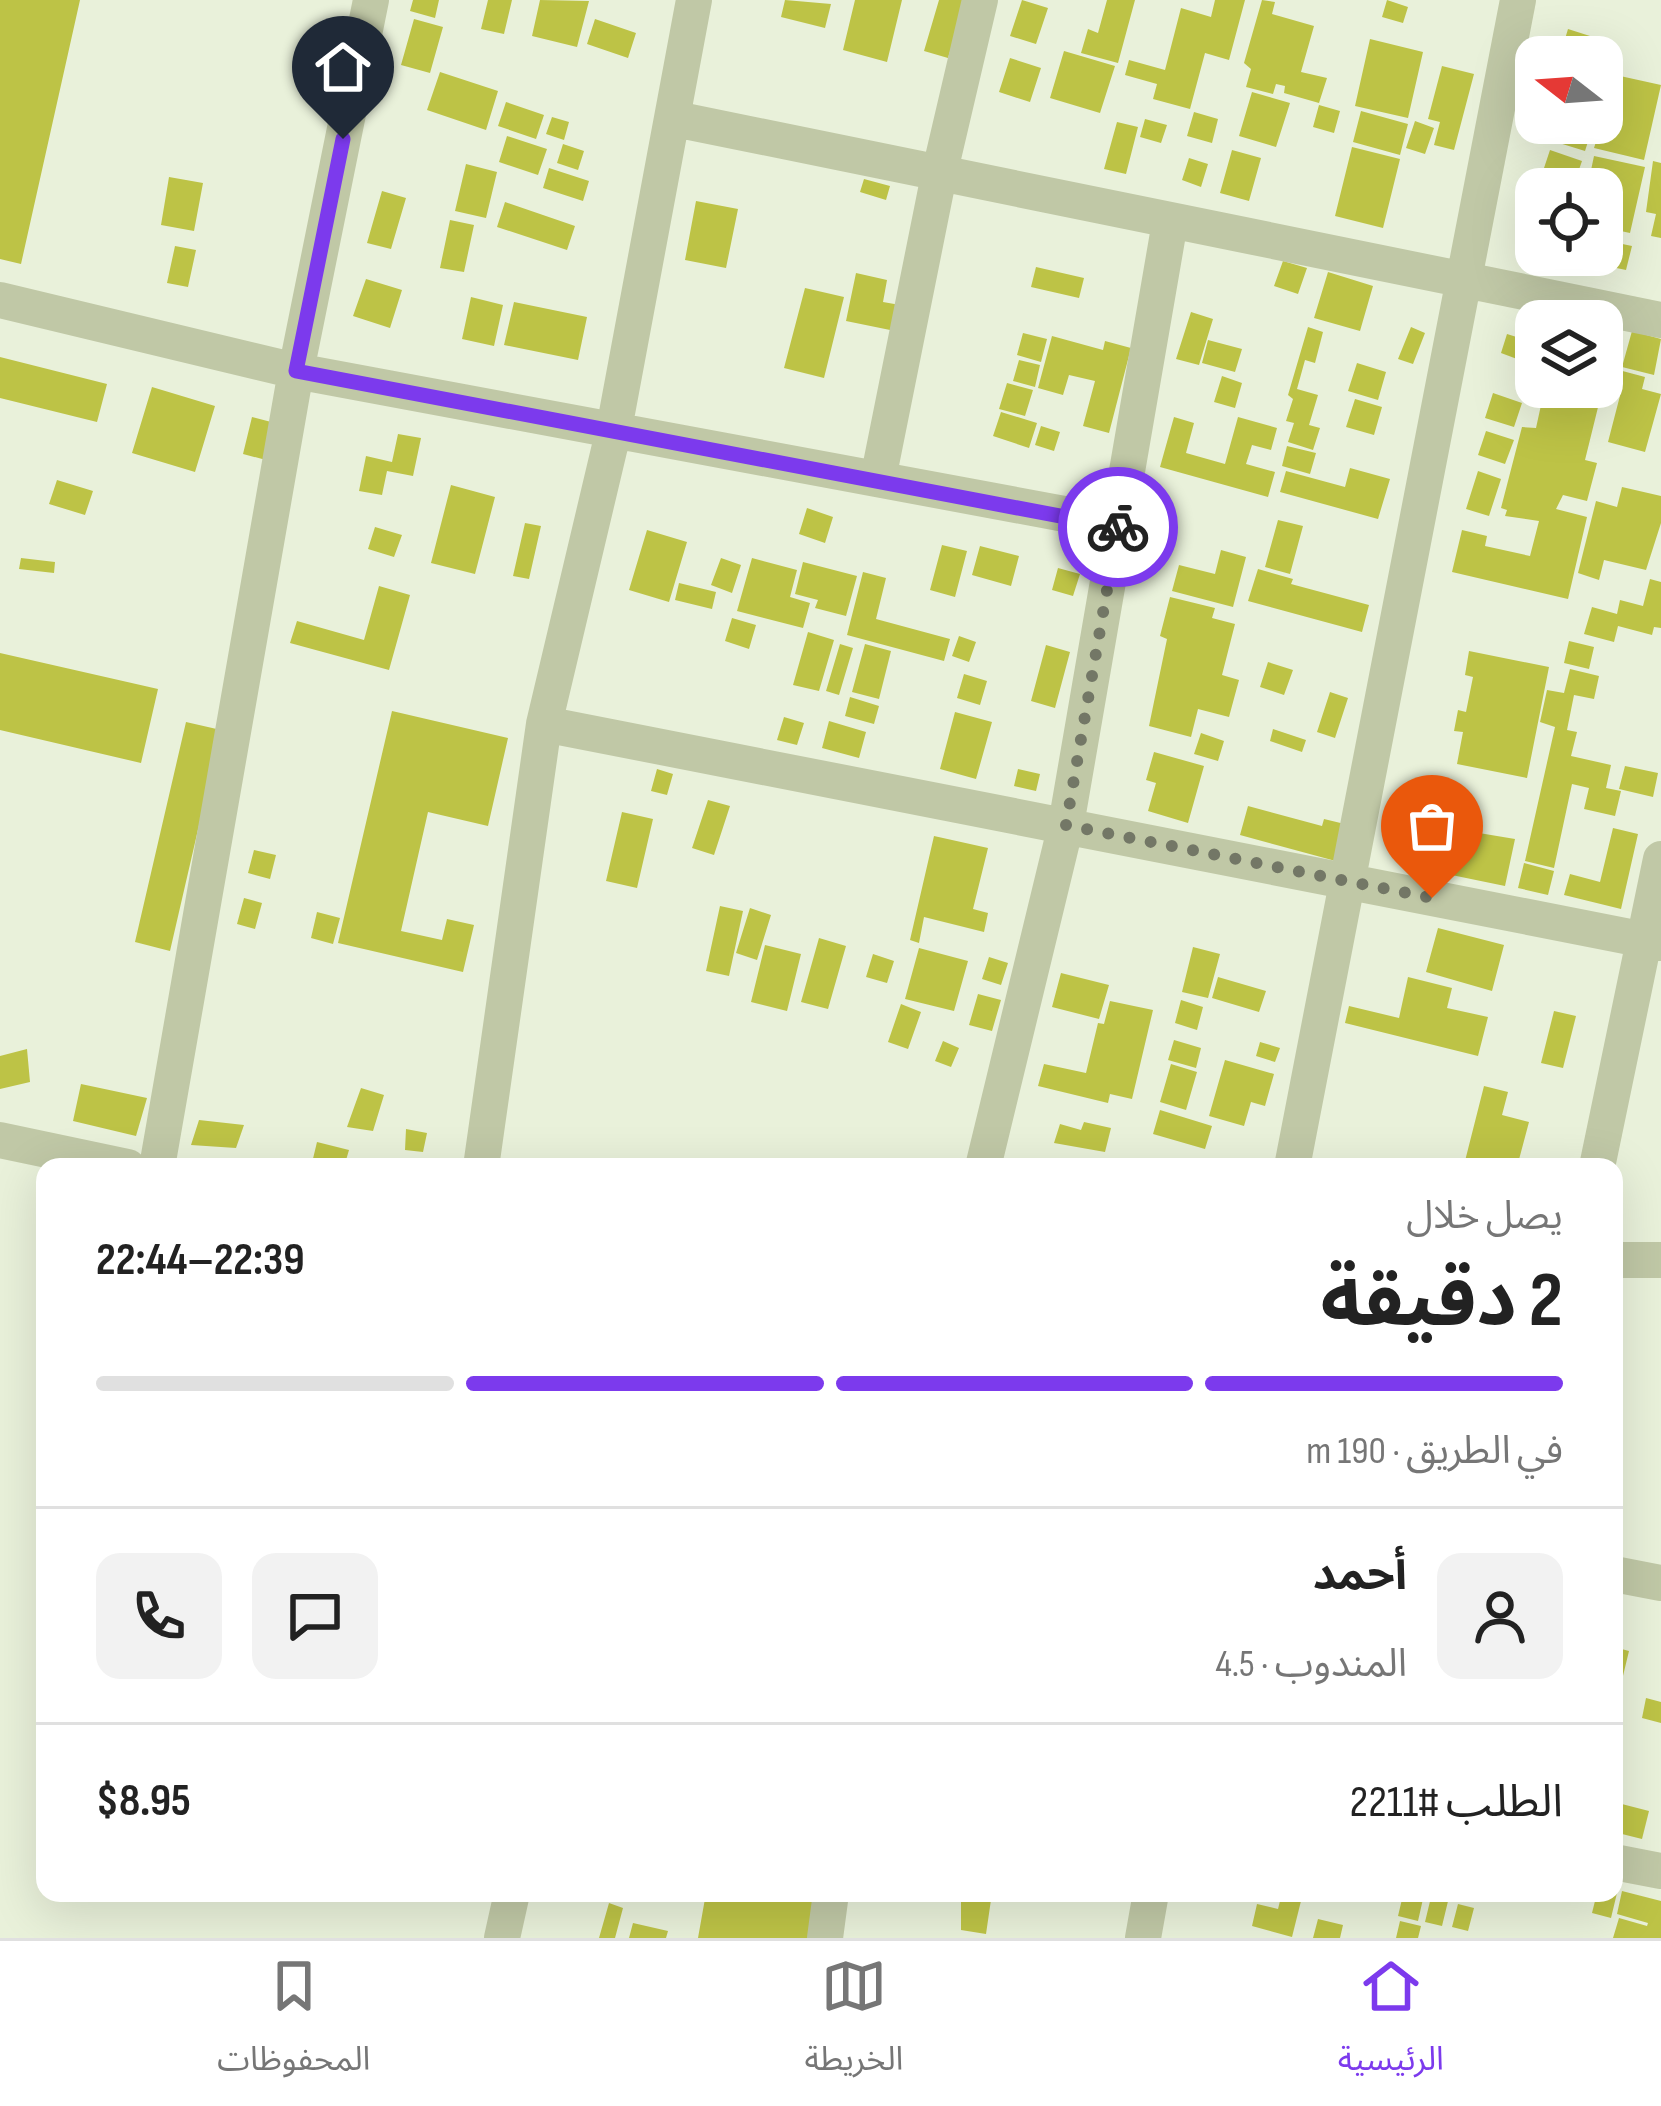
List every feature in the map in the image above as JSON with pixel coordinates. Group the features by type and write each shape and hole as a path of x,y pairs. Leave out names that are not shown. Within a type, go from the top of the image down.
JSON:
{"street":[{"path":"159,1158 296,371 371,0"},
{"path":"483,1158 544,724 614,429 694,0"},
{"path":"878,479 938,176 980,0"},
{"path":"1294,1158 1518,0"},
{"path":"675,119 1661,320"},
{"path":"985,1158 1066,825 1170,222"},
{"path":"0,300 296,371 1118,524"},
{"path":"544,724 1653,941"},
{"path":"1599,1158 1653,941 1661,859"},
{"path":"0,1140 85,1158"},
{"path":"1623,1261 1661,1260"},
{"path":"1623,1576 1661,1583"},
{"path":"1623,1864 1661,1871"},
{"path":"502,1938 510,1902"},
{"path":"824,1938 830,1902"},
{"path":"1143,1938 1149,1902"}],"building":[{"path":"0,0 80,0 21,264 0,259"},
{"path":"413,0 439,0 435,18 410,11"},
{"path":"488,0 512,0 504,34 481,29"},
{"path":"540,0 589,1 577,47 532,36"},
{"path":"785,0 831,4 825,28 781,17"},
{"path":"855,0 902,0 887,62 843,50"},
{"path":"939,0 966,0 948,58 924,51"},
{"path":"1022,0 1048,8 1036,44 1010,36"},
{"path":"1107,0 1135,0 1118,63 1081,53 1088,29 1098,33"},
{"path":"1215,0 1245,0 1229,60 1205,53 1190,109 1153,99 1157,84 1125,75 1129,60 1165,70 1181,8 1211,17"},
{"path":"1262,0 1275,2 1272,14 1314,26 1301,72 1327,78 1319,103 1284,93 1285,86 1276,84 1273,94 1246,87 1251,69 1244,63"},
{"path":"1387,0 1408,7 1403,23 1382,17"},
{"path":"414,19 443,27 430,73 401,65"},
{"path":"595,19 636,33 628,58 587,44"},
{"path":"1370,39 1423,52 1408,118 1355,106"},
{"path":"1064,51 1115,66 1100,113 1050,98"},
{"path":"1010,58 1041,68 1030,102 999,92"},
{"path":"1442,66 1474,74 1454,150 1434,145 1440,122 1428,119"},
{"path":"440,72 498,91 486,130 427,110"},
{"path":"1623,77 1661,85 1644,160 1594,148 1595,144 1623,144"},
{"path":"1252,92 1290,103 1276,147 1239,136"},
{"path":"506,102 544,115 536,139 498,126"},
{"path":"1319,105 1340,111 1334,133 1313,127"},
{"path":"1361,111 1408,124 1400,155 1353,142"},
{"path":"1194,112 1218,119 1212,143 1187,136"},
{"path":"552,117 569,122 564,140 546,134"},
{"path":"1145,119 1167,125 1161,143 1140,137"},
{"path":"1415,121 1434,128 1425,154 1406,148"},
{"path":"1117,122 1138,127 1126,174 1104,169"},
{"path":"507,136 547,149 538,175 499,162"},
{"path":"563,144 584,151 578,170 557,163"},
{"path":"1352,147 1400,159 1383,228 1335,216"},
{"path":"1232,150 1261,158 1249,201 1220,193"},
{"path":"1550,150 1582,161 1580,168 1544,168"},
{"path":"1594,156 1645,167 1630,233 1623,232 1623,168 1591,168"},
{"path":"1189,158 1208,164 1201,187 1182,180"},
{"path":"1653,161 1661,163 1661,238 1651,236 1656,214 1646,212"},
{"path":"466,164 497,172 486,218 455,211"},
{"path":"549,168 589,181 583,201 543,188"},
{"path":"169,177 203,183 194,231 161,225"},
{"path":"864,179 890,186 886,200 860,192"},
{"path":"382,191 406,198 391,249 367,243"},
{"path":"696,201 738,209 726,268 685,260"},
{"path":"505,202 575,226 567,250 497,227"},
{"path":"450,220 474,225 464,272 440,268"},
{"path":"1623,244 1632,246 1623,269"},
{"path":"175,246 196,250 188,287 167,283"},
{"path":"1283,261 1307,268 1298,294 1274,286"},
{"path":"1036,267 1084,278 1079,298 1031,287"},
{"path":"1328,272 1373,286 1360,331 1314,318"},
{"path":"856,273 887,280 883,302 900,305 895,331 846,321"},
{"path":"366,279 402,290 390,328 353,316"},
{"path":"805,288 844,297 824,378 784,368"},
{"path":"471,297 503,305 494,346 462,339"},
{"path":"514,302 587,317 578,360 504,345"},
{"path":"1191,312 1213,319 1199,365 1176,359"},
{"path":"1308,327 1323,332 1315,363 1305,360 1297,389 1318,395 1309,425 1320,428 1313,450 1288,442 1294,423 1286,421 1293,399 1288,395"},
{"path":"1411,327 1425,333 1413,364 1398,359"},
{"path":"1632,331 1661,339 1654,375 1623,367"},
{"path":"1023,333 1047,339 1041,362 1017,355"},
{"path":"1507,334 1515,336 1515,358 1501,353"},
{"path":"1052,336 1103,350 1105,341 1131,348 1109,433 1083,426 1095,381 1069,375 1063,395 1038,388"},
{"path":"1208,340 1242,349 1235,372 1202,363"},
{"path":"0,357 107,384 97,422 0,398"},
{"path":"1019,360 1040,365 1035,387 1013,381"},
{"path":"1357,363 1386,372 1378,400 1348,391"},
{"path":"1623,371 1645,377 1642,389 1661,394 1645,452 1608,442 1617,408 1623,408"},
{"path":"1222,376 1242,383 1235,408 1214,402"},
{"path":"1007,383 1033,390 1025,416 999,409"},
{"path":"152,387 215,406 195,472 132,453"},
{"path":"1493,393 1515,401 1515,408 1520,408 1514,427 1485,418"},
{"path":"1355,399 1382,407 1374,435 1346,427"},
{"path":"1540,408 1598,408 1585,460 1597,463 1587,501 1563,495 1556,509 1587,517 1568,599 1452,572 1462,530 1487,536 1485,546 1530,556 1539,521 1505,516 1507,510 1501,508 1522,427 1536,428"},
{"path":"1001,412 1037,423 1029,448 993,436"},
{"path":"252,417 275,423 266,460 243,454"},
{"path":"1174,417 1194,423 1186,453 1225,464 1238,417 1277,428 1271,450 1252,445 1246,464 1275,472 1268,497 1160,467"},
{"path":"1041,426 1060,432 1054,451 1035,445"},
{"path":"1486,431 1514,440 1505,464 1478,455"},
{"path":"398,434 421,438 413,476 387,471 382,495 359,491 366,456 392,462"},
{"path":"1287,446 1316,453 1310,474 1282,466"},
{"path":"1350,468 1390,479 1378,519 1280,492 1286,471 1345,487"},
{"path":"1478,471 1501,479 1489,516 1466,509"},
{"path":"57,480 93,491 85,515 49,504"},
{"path":"451,485 495,497 475,574 431,563"},
{"path":"1622,487 1661,496 1661,523 1646,570 1604,560 1599,580 1578,573 1596,501 1617,507"},
{"path":"807,508 833,517 825,543 799,534"},
{"path":"1278,520 1303,526 1290,574 1265,567"},
{"path":"525,523 541,526 529,579 513,576"},
{"path":"375,527 402,535 394,557 368,549"},
{"path":"647,530 687,542 669,602 629,590"},
{"path":"942,545 967,551 955,597 930,590"},
{"path":"980,546 1019,556 1011,586 972,575"},
{"path":"1221,550 1246,557 1233,607 1172,591 1179,565 1215,574"},
{"path":"21,558 55,562 54,573 19,569"},
{"path":"721,558 741,565 732,593 711,585"},
{"path":"752,558 797,570 790,597 810,603 803,628 737,611"},
{"path":"803,562 857,576 846,616 815,608 818,600 795,594"},
{"path":"1058,568 1080,574 1073,596 1052,590"},
{"path":"1258,569 1293,579 1291,584 1369,605 1362,632 1248,601"},
{"path":"863,572 886,578 876,619 950,639 944,661 847,635"},
{"path":"1650,579 1661,582 1661,628 1654,627 1652,635 1618,626 1614,642 1584,634 1592,607 1617,614 1620,600 1643,606"},
{"path":"679,583 716,592 712,609 675,600"},
{"path":"379,586 410,595 389,670 290,643 297,621 364,640"},
{"path":"1170,597 1215,608 1212,618 1235,624 1222,675 1239,680 1229,717 1198,709 1191,737 1149,726 1167,639 1160,636"},
{"path":"732,618 756,625 749,649 725,641"},
{"path":"808,632 834,640 819,691 793,685"},
{"path":"959,636 976,642 969,662 952,656"},
{"path":"1569,641 1594,647 1589,669 1564,663"},
{"path":"840,644 853,648 839,695 826,691"},
{"path":"865,644 891,651 879,699 852,692"},
{"path":"1046,645 1070,652 1055,708 1031,701"},
{"path":"1469,651 1549,667 1527,778 1457,764 1463,732 1454,731 1458,710 1466,712 1473,677 1465,675"},
{"path":"0,653 158,689 141,763 0,730"},
{"path":"1268,662 1293,670 1284,695 1260,687"},
{"path":"1570,669 1599,676 1594,699 1574,695 1567,730 1577,732 1571,756 1611,765 1606,788 1621,791 1615,816 1584,809 1589,788 1572,784 1554,868 1525,861 1555,727 1540,722 1547,690 1564,693"},
{"path":"964,674 987,681 980,705 957,698"},
{"path":"1330,692 1348,698 1335,738 1317,732"},
{"path":"850,697 879,706 874,724 845,716"},
{"path":"392,711 508,738 488,826 428,812 401,931 442,940 447,919 474,925 463,972 338,943"},
{"path":"955,712 992,722 976,779 940,769"},
{"path":"784,717 804,723 797,745 777,740"},
{"path":"829,721 866,732 859,758 822,748"},
{"path":"186,722 221,730 170,951 135,942"},
{"path":"1273,729 1306,740 1302,752 1270,741"},
{"path":"1201,733 1224,741 1218,761 1194,754"},
{"path":"1154,752 1204,766 1188,823 1148,811 1156,783 1146,780"},
{"path":"1625,766 1658,773 1653,797 1619,789"},
{"path":"657,769 673,774 667,795 651,791"},
{"path":"1018,769 1040,774 1036,791 1014,786"},
{"path":"708,800 730,806 714,855 692,848"},
{"path":"1248,806 1322,826 1324,819 1353,826 1343,863 1240,835"},
{"path":"622,812 653,819 637,888 606,881"},
{"path":"1449,828 1515,839 1505,886 1437,872"},
{"path":"1613,828 1638,834 1621,909 1564,895 1570,874 1600,882"},
{"path":"934,836 988,848 973,909 988,913 984,932 924,917 919,943 910,940"},
{"path":"254,850 276,855 270,879 248,873"},
{"path":"1524,863 1554,871 1548,895 1518,888"},
{"path":"244,898 262,903 255,929 237,924"},
{"path":"720,906 743,911 729,976 706,971"},
{"path":"750,908 771,915 757,960 736,953"},
{"path":"317,912 340,918 333,944 311,938"},
{"path":"1438,928 1504,945 1492,991 1426,972"},
{"path":"819,938 846,946 828,1009 801,1002"},
{"path":"765,945 801,954 787,1011 751,1002"},
{"path":"1193,947 1220,954 1208,998 1182,992"},
{"path":"919,948 968,961 954,1011 905,999"},
{"path":"873,954 894,961 887,983 866,977"},
{"path":"989,957 1008,963 1001,985 982,979"},
{"path":"1061,973 1109,985 1099,1019 1052,1007"},
{"path":"1218,977 1266,991 1259,1012 1212,998"},
{"path":"1408,977 1452,988 1447,1008 1488,1017 1478,1056 1345,1023 1349,1006 1399,1018"},
{"path":"978,994 1001,1000 992,1031 969,1025"},
{"path":"1181,1000 1203,1007 1197,1030 1175,1023"},
{"path":"1110,1001 1153,1010 1132,1099 1110,1094 1108,1103 1038,1086 1044,1064 1086,1073 1098,1023 1104,1024"},
{"path":"901,1004 921,1012 908,1049 888,1042"},
{"path":"1554,1011 1576,1016 1563,1068 1541,1063"},
{"path":"1174,1040 1201,1048 1196,1068 1168,1060"},
{"path":"943,1041 959,1048 951,1067 935,1061"},
{"path":"1260,1042 1280,1048 1275,1062 1256,1056"},
{"path":"27,1049 30,1082 0,1089 0,1056"},
{"path":"1225,1060 1274,1074 1265,1106 1251,1102 1244,1126 1209,1116"},
{"path":"1171,1064 1197,1072 1186,1110 1160,1102"},
{"path":"81,1084 147,1098 136,1136 73,1121"},
{"path":"1484,1086 1508,1092 1502,1115 1529,1122 1519,1158 1466,1158"},
{"path":"361,1088 384,1095 373,1131 347,1127"},
{"path":"1160,1110 1212,1126 1205,1149 1153,1134"},
{"path":"199,1120 244,1125 236,1148 191,1145"},
{"path":"1084,1122 1111,1128 1105,1152 1054,1143 1060,1124 1081,1130"},
{"path":"406,1129 427,1133 423,1152 405,1150"},
{"path":"317,1142 349,1150 347,1158 313,1158"},
{"path":"1646,1698 1661,1702 1661,1723 1642,1718"},
{"path":"1623,1804 1649,1811 1642,1839 1623,1834"},
{"path":"1623,1891 1661,1901 1661,1938 1613,1938 1619,1918 1648,1923 1617,1914"},
{"path":"704,1902 816,1902 810,1938 698,1938"},
{"path":"961,1902 991,1902 986,1934 961,1930"},
{"path":"1280,1902 1301,1902 1292,1937 1252,1926 1257,1904 1278,1909"},
{"path":"1401,1902 1422,1902 1418,1921 1398,1916"},
{"path":"1430,1902 1448,1902 1442,1926 1425,1922"},
{"path":"1595,1902 1615,1902 1611,1918 1592,1913"},
{"path":"609,1903 623,1908 615,1938 599,1938"},
{"path":"1458,1904 1474,1908 1468,1931 1452,1927"},
{"path":"1318,1919 1343,1925 1340,1938 1313,1938"},
{"path":"1400,1921 1421,1926 1418,1938 1396,1938"},
{"path":"633,1923 668,1931 666,1938 629,1938"}],"way so far":[{"path":"1118,527 1066,825 1432,898"}],"route":[{"path":"343,139 296,371 1118,527"}]}
